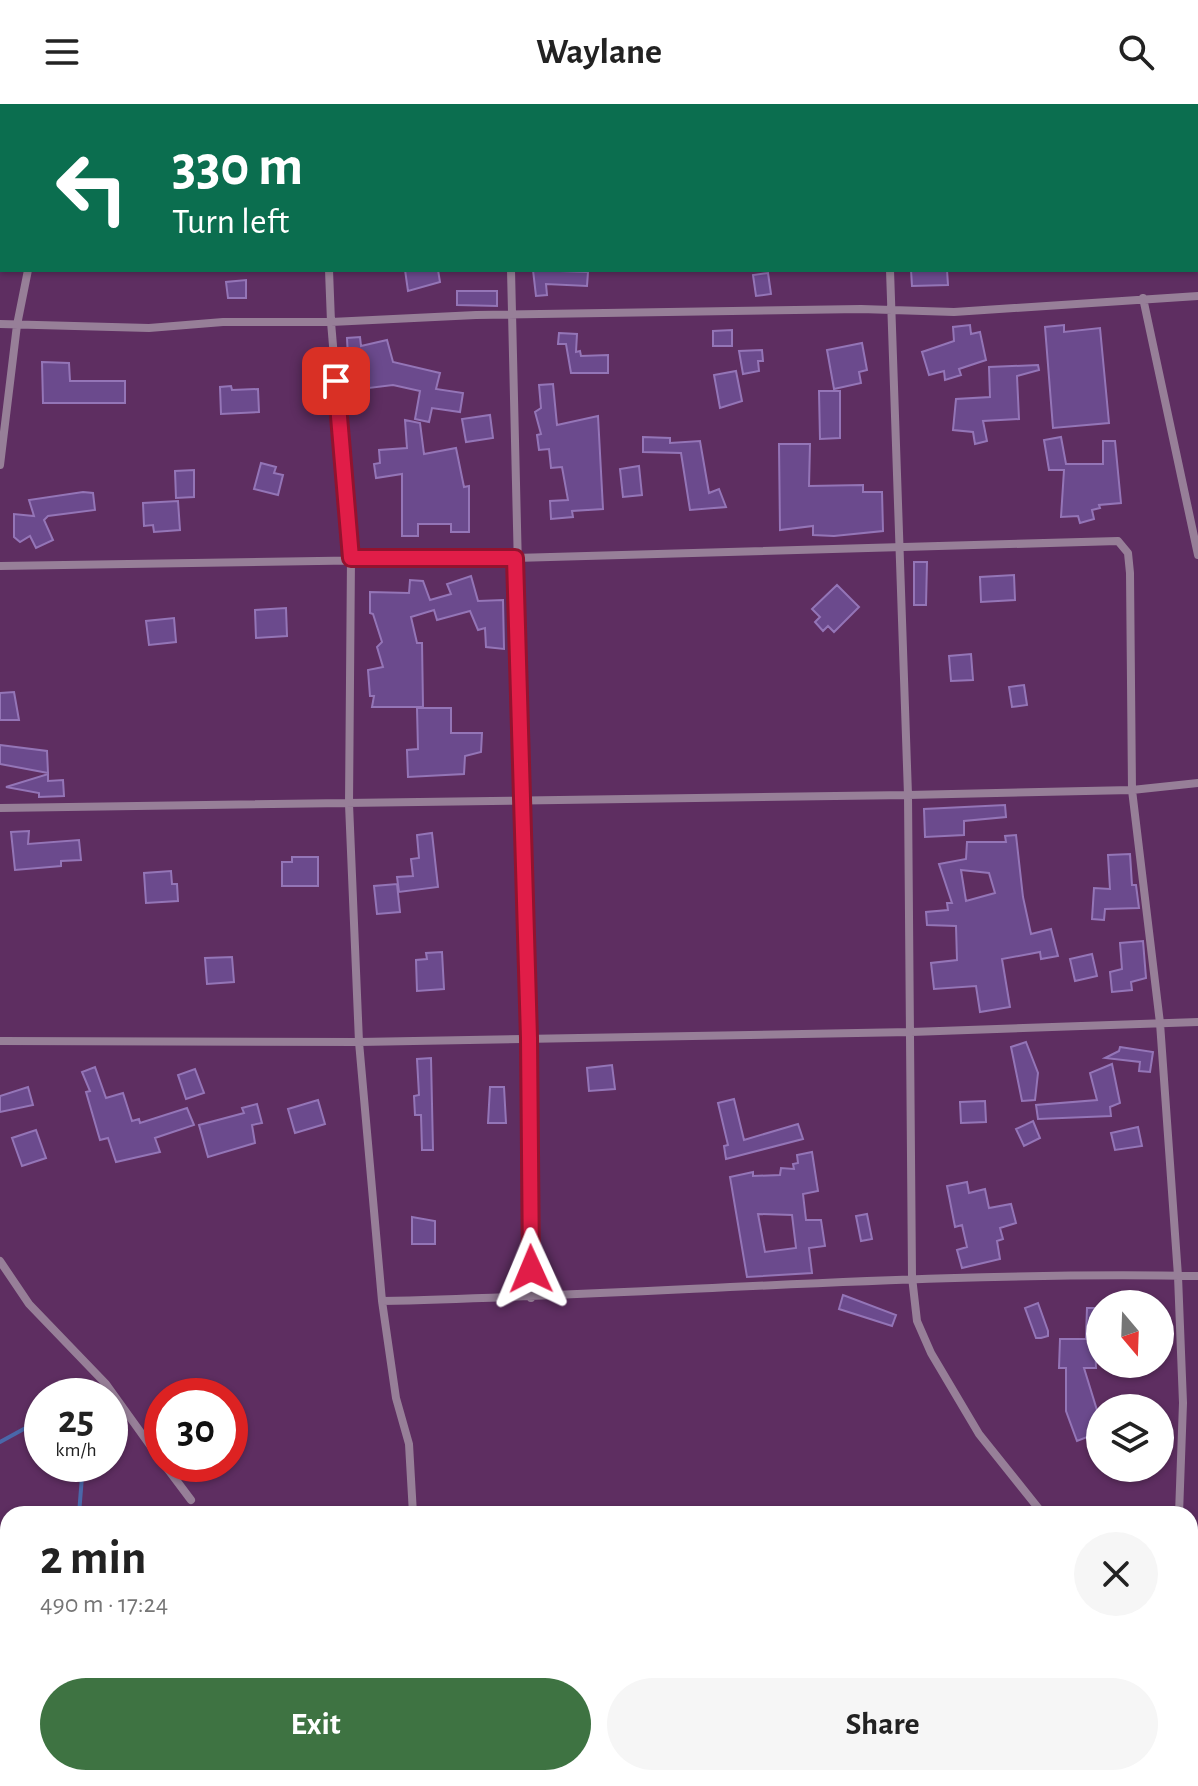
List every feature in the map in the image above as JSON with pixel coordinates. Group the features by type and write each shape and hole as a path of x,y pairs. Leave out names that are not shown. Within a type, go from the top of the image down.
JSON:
{"street":[{"path":"0,465 17,325 28,272"},
{"path":"329,272 351,558 349,804 359,1042 382,1301 396,1398 409,1444 413,1506"},
{"path":"511,272 515,558 529,1038 531,1298"},
{"path":"890,272 908,795 912,1277 917,1321 931,1353 979,1434 1037,1506"},
{"path":"0,324 149,328 223,322 331,322 510,315 891,310 954,312 1198,296"},
{"path":"1143,298 1198,555"},
{"path":"0,566 351,558 515,558 1118,541 1128,553 1130,573 1132,790 1160,1023 1178,1276 1183,1403 1179,1506"},
{"path":"0,808 521,803 908,795 1132,790 1198,783"},
{"path":"0,1041 359,1042 911,1032 1198,1022"},
{"path":"0,1261 29,1304 106,1384 144,1437"},
{"path":"382,1301 531,1298 912,1277 1198,1276"},
{"path":"177,1482 191,1500"},
{"path":"1198,1661 1198,1671"}],"building":[{"path":"405,272 438,272 440,282 408,291"},
{"path":"533,272 588,272 587,286 546,284 547,295 536,296"},
{"path":"911,272 947,272 948,285 912,286"},
{"path":"768,273 771,294 756,296 753,275"},
{"path":"246,280 246,298 228,298 226,282"},
{"path":"457,291 497,291 497,306 457,305"},
{"path":"970,325 971,334 980,332 986,360 959,369 961,375 945,380 944,371 929,375 922,352 954,341 953,327"},
{"path":"1064,325 1064,332 1100,328 1109,423 1053,428 1045,327"},
{"path":"732,330 732,346 713,346 713,331"},
{"path":"559,333 577,334 576,352 580,351 581,356 608,355 608,373 571,373 566,344 558,344"},
{"path":"360,337 361,346 387,340 393,362 440,373 436,389 463,393 460,412 432,408 429,422 415,419 420,391 393,385 369,388 366,369 352,373 348,358 347,338"},
{"path":"862,343 867,370 859,372 861,383 834,389 827,350"},
{"path":"762,350 763,361 758,361 759,371 743,374 739,351"},
{"path":"42,362 69,363 70,381 125,381 125,403 43,403"},
{"path":"1038,365 1039,370 1017,376 1019,419 983,421 987,441 975,444 973,432 953,430 956,399 990,397 989,367"},
{"path":"736,371 742,401 720,408 714,375"},
{"path":"553,384 557,425 598,416 603,509 572,511 573,517 551,519 550,501 568,500 562,467 551,468 549,449 539,450 537,435 541,434 535,412 541,408 539,385"},
{"path":"231,386 232,390 258,389 259,412 221,414 220,387"},
{"path":"819,391 840,391 840,438 820,439"},
{"path":"490,415 493,438 466,442 462,419"},
{"path":"405,420 420,423 424,454 456,448 464,487 469,486 469,532 451,532 451,524 418,524 418,536 402,536 402,474 376,478 374,464 380,463 379,450 407,448"},
{"path":"643,437 670,438 670,443 700,441 709,493 719,489 726,507 690,510 681,453 643,452"},
{"path":"1061,437 1066,464 1103,464 1103,441 1115,441 1121,503 1099,505 1100,508 1092,510 1094,519 1080,523 1078,516 1061,517 1064,470 1049,470 1044,440"},
{"path":"779,444 810,444 809,486 863,485 863,492 882,492 883,531 834,536 813,535 813,526 780,530"},
{"path":"261,463 276,467 274,473 283,475 278,495 254,489"},
{"path":"639,466 642,495 623,497 620,469"},
{"path":"194,470 194,497 176,498 175,471"},
{"path":"93,493 95,510 48,516 44,520 53,540 36,548 30,536 20,542 14,537 14,514 34,516 29,500"},
{"path":"178,501 180,530 154,532 153,525 144,526 143,503"},
{"path":"914,562 927,562 926,605 914,605"},
{"path":"1014,575 1015,600 981,602 980,577"},
{"path":"471,576 478,601 503,600 504,649 486,647 485,628 478,630 470,611 437,620 434,610 411,617 417,643 422,643 423,707 372,707 374,696 370,696 368,670 383,667 377,647 382,642 370,613 370,592 409,593 410,580 423,581 430,600 451,594 447,584"},
{"path":"837,585 859,607 834,632 828,626 823,631 815,622 820,617 812,609"},
{"path":"286,608 287,636 256,638 255,610"},
{"path":"174,618 176,642 149,645 146,621"},
{"path":"971,654 973,680 951,681 949,656"},
{"path":"1024,685 1027,705 1012,707 1009,687"},
{"path":"14,692 19,720 0,720 0,693"},
{"path":"417,708 451,708 451,733 482,733 481,752 465,756 464,774 408,777 407,750 418,749"},
{"path":"0,745 47,751 48,773 0,764"},
{"path":"48,774 48,781 63,780 64,796 39,797 39,793 6,787"},
{"path":"1005,805 1006,817 964,821 964,835 925,837 924,809"},
{"path":"29,831 28,844 79,840 81,860 61,861 61,866 15,870 11,832"},
{"path":"432,833 438,887 399,892 397,877 413,876 411,859 419,858 417,835"},
{"path":"1016,835 1031,934 1051,929 1058,956 1041,959 1040,952 1002,959 1010,1007 980,1012 976,986 934,989 931,963 957,960 956,926 927,925 926,912 948,910 947,903 952,903 939,864 966,859 967,842 1006,842 1005,836","holes":["961,870 989,873 995,893 966,901"]},
{"path":"1130,854 1132,885 1136,885 1139,908 1105,909 1104,920 1092,919 1094,888 1110,889 1108,855"},
{"path":"292,857 318,857 318,886 282,886 282,862 292,862"},
{"path":"171,871 172,884 177,884 178,901 146,903 144,873"},
{"path":"397,884 400,912 377,914 374,886"},
{"path":"1143,941 1146,978 1131,982 1132,990 1112,992 1110,972 1122,969 1120,943"},
{"path":"442,952 444,989 417,991 416,960 427,959 426,953"},
{"path":"1092,954 1097,976 1075,981 1070,959"},
{"path":"232,957 234,982 207,984 205,958"},
{"path":"1026,1042 1038,1073 1035,1100 1022,1101 1011,1047"},
{"path":"1120,1047 1153,1052 1150,1072 1139,1071 1140,1062 1105,1058 1119,1051"},
{"path":"431,1058 433,1150 422,1150 421,1115 415,1115 414,1096 419,1095 417,1059"},
{"path":"1112,1064 1120,1103 1110,1107 1111,1116 1038,1119 1036,1105 1097,1100 1090,1073"},
{"path":"612,1065 615,1089 589,1091 587,1068"},
{"path":"95,1067 106,1098 123,1093 132,1121 139,1119 140,1123 187,1108 194,1125 155,1138 160,1152 116,1162 108,1138 100,1140 86,1092 90,1091 82,1072"},
{"path":"195,1069 204,1093 186,1099 178,1075"},
{"path":"28,1087 33,1105 0,1112 0,1096"},
{"path":"490,1087 504,1087 506,1123 488,1123"},
{"path":"734,1099 744,1140 798,1124 803,1139 726,1159 724,1146 728,1145 718,1103"},
{"path":"318,1100 325,1124 295,1133 288,1109"},
{"path":"985,1101 986,1122 961,1123 960,1102"},
{"path":"257,1104 262,1123 252,1125 255,1143 208,1157 199,1125 244,1113 242,1108"},
{"path":"1033,1121 1040,1138 1024,1146 1016,1129"},
{"path":"1138,1127 1142,1146 1115,1150 1111,1133"},
{"path":"36,1130 46,1158 22,1166 12,1138"},
{"path":"812,1152 818,1191 803,1194 806,1220 821,1220 825,1246 809,1248 812,1273 747,1277 730,1177 753,1172 753,1176 780,1175 781,1168 794,1169 793,1164 798,1163 797,1155","holes":["758,1214 792,1215 796,1248 765,1252"]},
{"path":"967,1182 969,1193 985,1189 989,1208 1011,1204 1016,1223 1000,1228 1003,1239 997,1241 1000,1259 962,1268 957,1250 967,1247 962,1225 955,1227 947,1186"},
{"path":"867,1214 872,1239 861,1241 856,1216"},
{"path":"412,1217 435,1221 435,1244 412,1244"},
{"path":"843,1295 896,1315 892,1326 839,1309"},
{"path":"1038,1303 1048,1331 1048,1336 1041,1338 1036,1338 1025,1308"},
{"path":"1060,1339 1086,1339 1084,1368 1092,1394 1086,1394 1086,1437 1077,1441 1066,1411 1066,1368 1059,1368"}],"waterway":[{"path":"0,1442 24,1429"},
{"path":"80,1506 82,1482"}],"route":[{"path":"336,381 351,558 515,558 529,1038 531,1269"}]}
